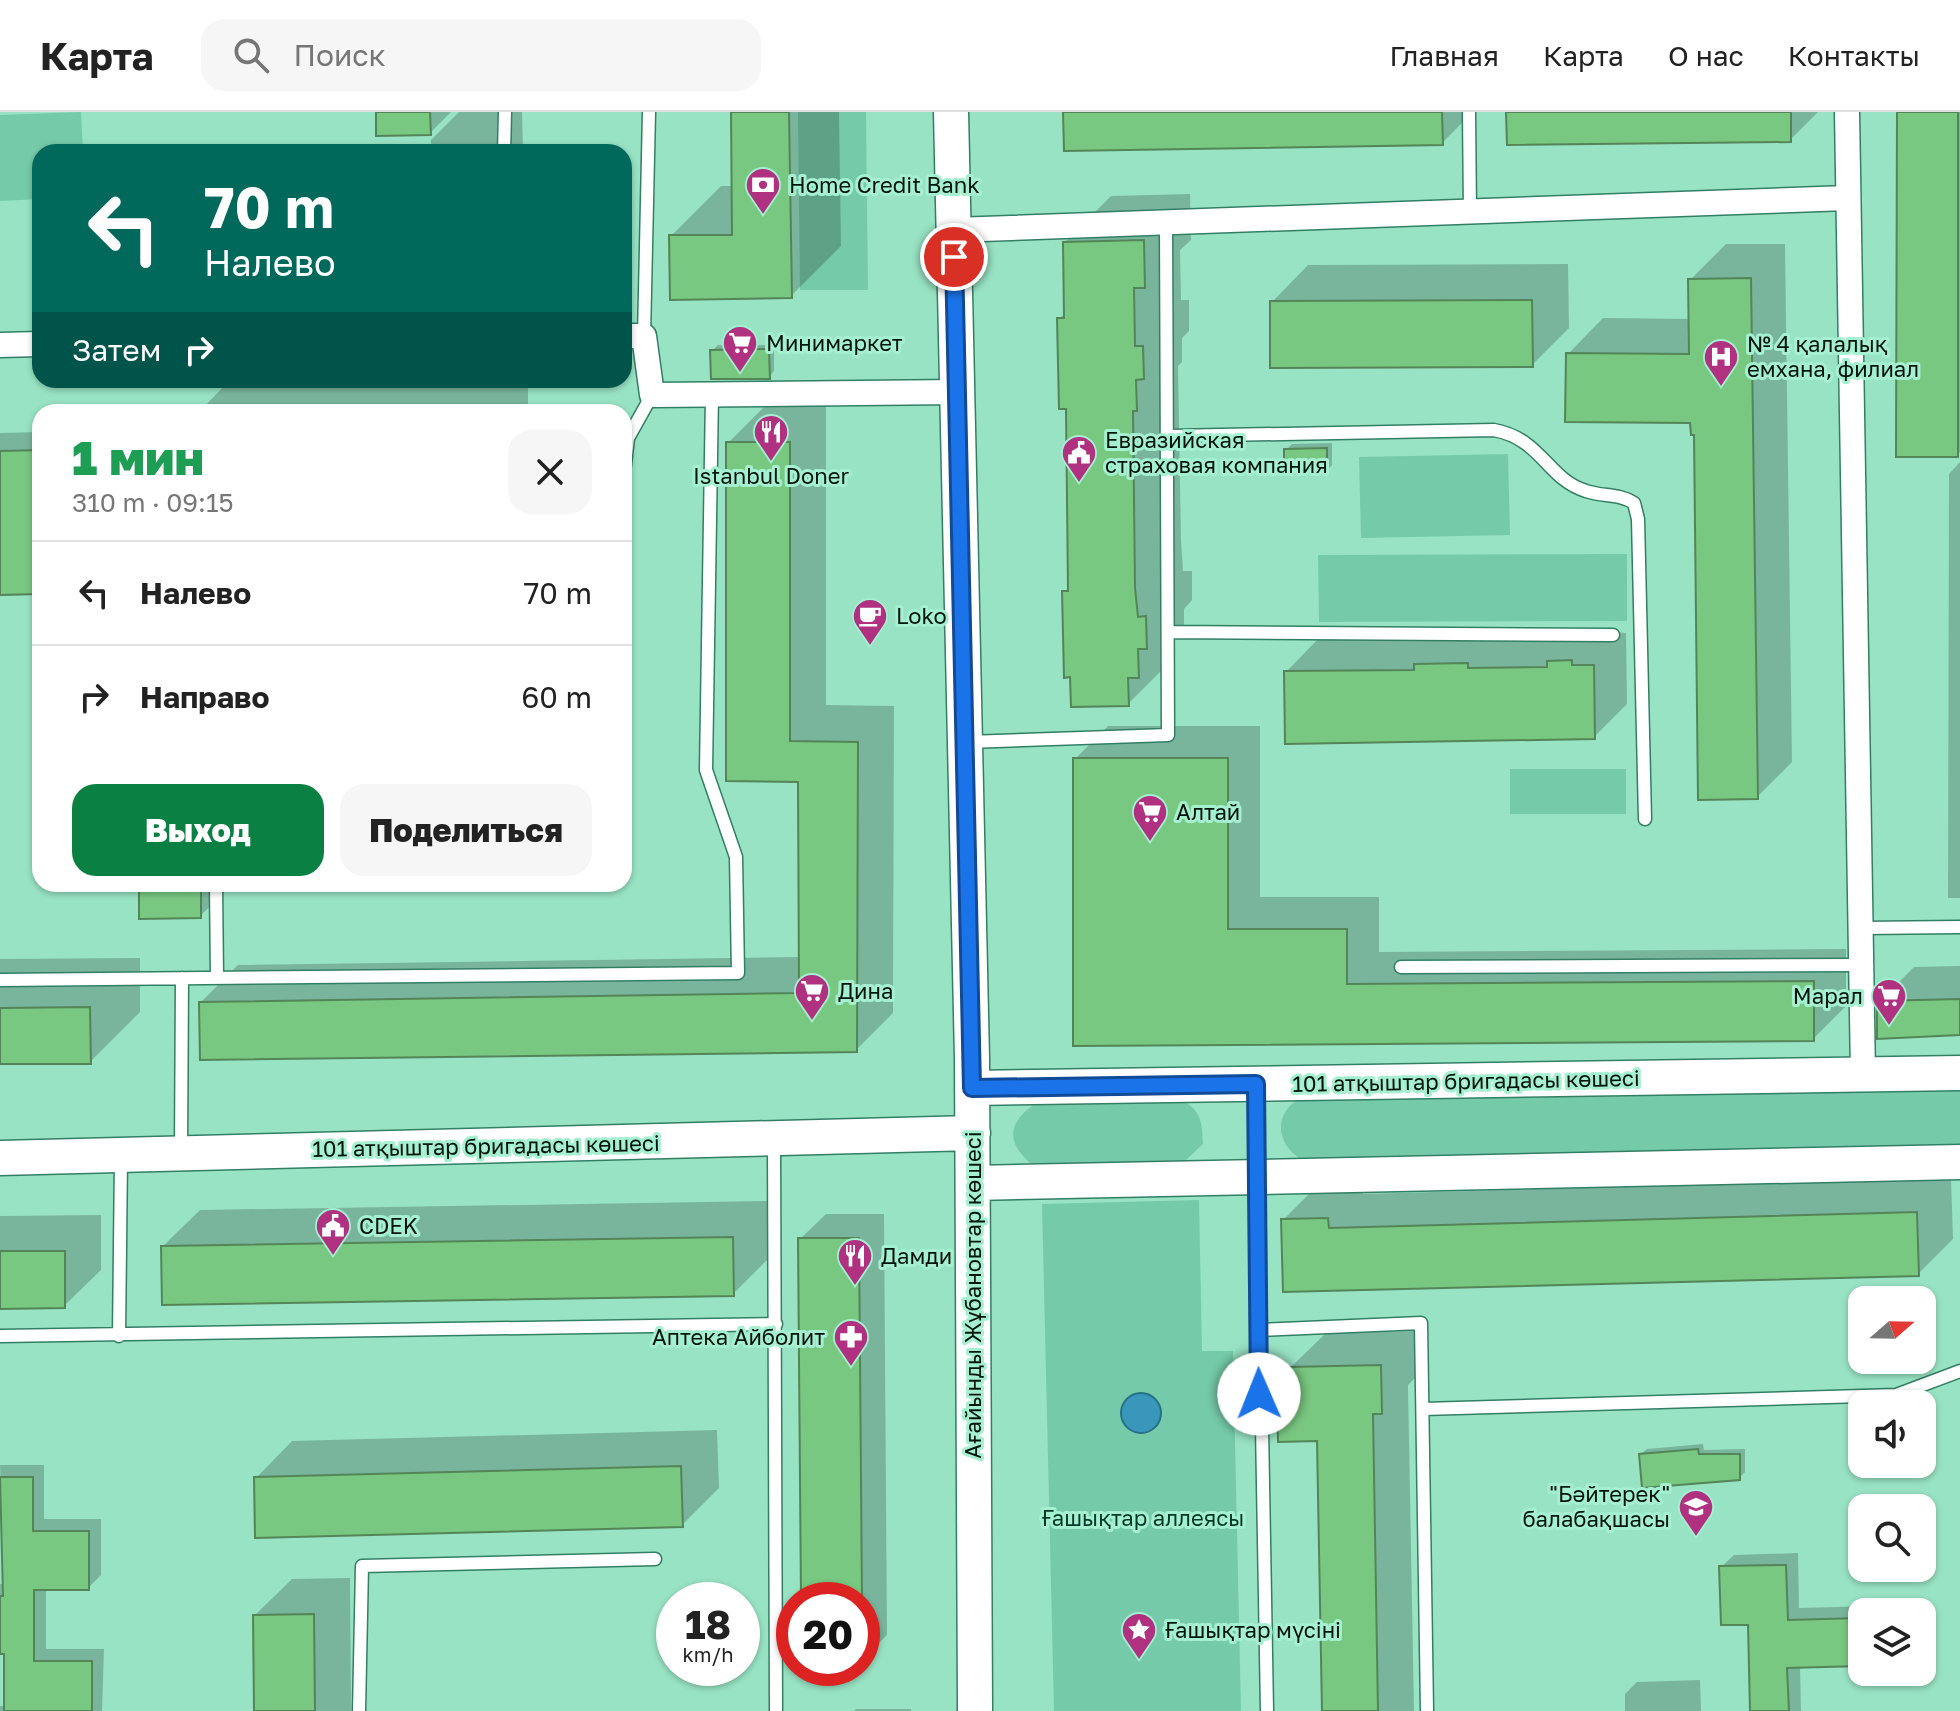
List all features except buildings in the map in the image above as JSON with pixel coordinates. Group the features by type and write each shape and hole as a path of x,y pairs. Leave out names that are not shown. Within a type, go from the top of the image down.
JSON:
{"street":[{"name":"Ағайынды Жұбановтар көшесі","path":"951,112 974,1183 975,1711"},
{"path":"1847,112 1863,1075"},
{"path":"954,230 1847,198"},
{"path":"634,336 652,395 957,392"},
{"path":"0,345 32,344"},
{"name":"101 атқыштар бригадасы көшесі","path":"972,1088 1960,1073"},
{"name":"101 атқыштар бригадасы көшесі","path":"0,1158 973,1133"},
{"path":"974,1183 1960,1162"}],"lane":[{"path":"504,144 505,112"},
{"path":"634,336 649,112"},
{"path":"1469,112 1470,212"},
{"path":"965,742 1168,735 1166,223"},
{"path":"0,980 738,973 736,857 706,770 712,394"},
{"path":"632,431 652,395"},
{"path":"1169,436 1494,430 1522,438 1556,471 1587,492 1621,495 1634,503 1638,519 1645,819"},
{"path":"1169,632 1613,635"},
{"path":"216,892 217,978"},
{"path":"1861,928 1960,927"},
{"path":"1401,967 1861,965"},
{"path":"181,1153 182,978"},
{"path":"1256,1084 1267,1711"},
{"path":"774,1139 776,1711"},
{"path":"119,1336 121,1155"},
{"path":"1258,1330 1421,1323 1427,1711"},
{"path":"0,1336 776,1324"},
{"path":"1423,1409 1896,1395 1960,1371"},
{"path":"359,1711 362,1566 655,1559"}],"green space":[{"path":"81,112 83,144 32,144 32,199 0,201 0,115"},
{"path":"798,112 866,112 868,290 800,290"},
{"path":"1508,454 1510,535 1361,538 1359,457"},
{"path":"1627,554 1627,621 1319,622 1318,555"},
{"path":"1510,769 1626,769 1626,814 1510,814"},
{"path":"1960,1089 1960,1148 1303,1160 1287,1147 1281,1129 1285,1112 1301,1098"},
{"path":"1185,1102 1198,1115 1203,1144 1185,1161 1034,1166 1019,1150 1013,1135 1018,1119 1035,1104"},
{"name":"Ғашықтар аллеясы","path":"1199,1200 1202,1351 1233,1351 1241,1711 1054,1711 1042,1204"}],"water":[{"path":"1141,1393 1155,1399 1161,1413 1155,1427 1141,1433 1127,1427 1121,1413 1127,1399"}],"place":[{"name":"Home Credit Bank","path":"763,216"},
{"name":"Минимаркет","path":"740,374"},
{"name":"№ 4 қалалық емхана, филиал","path":"1721,388"},
{"name":"Istanbul Doner","path":"771,463"},
{"name":"Евразийская страховая компания","path":"1079,484"},
{"name":"Loko","path":"870,647"},
{"name":"Алтай","path":"1150,843"},
{"name":"Дина","path":"812,1022"},
{"name":"Марал","path":"1889,1027"},
{"name":"CDEK","path":"333,1257"},
{"name":"Дамди","path":"855,1287"},
{"name":"Аптека Айболит","path":"851,1368"},
{"name":"\"Бәйтерек\" балабақшасы","path":"1696,1538"},
{"name":"Ғашықтар мүсіні","path":"1139,1661"}],"route":[{"path":"954,257 972,1088 1256,1084 1259,1394"}]}
